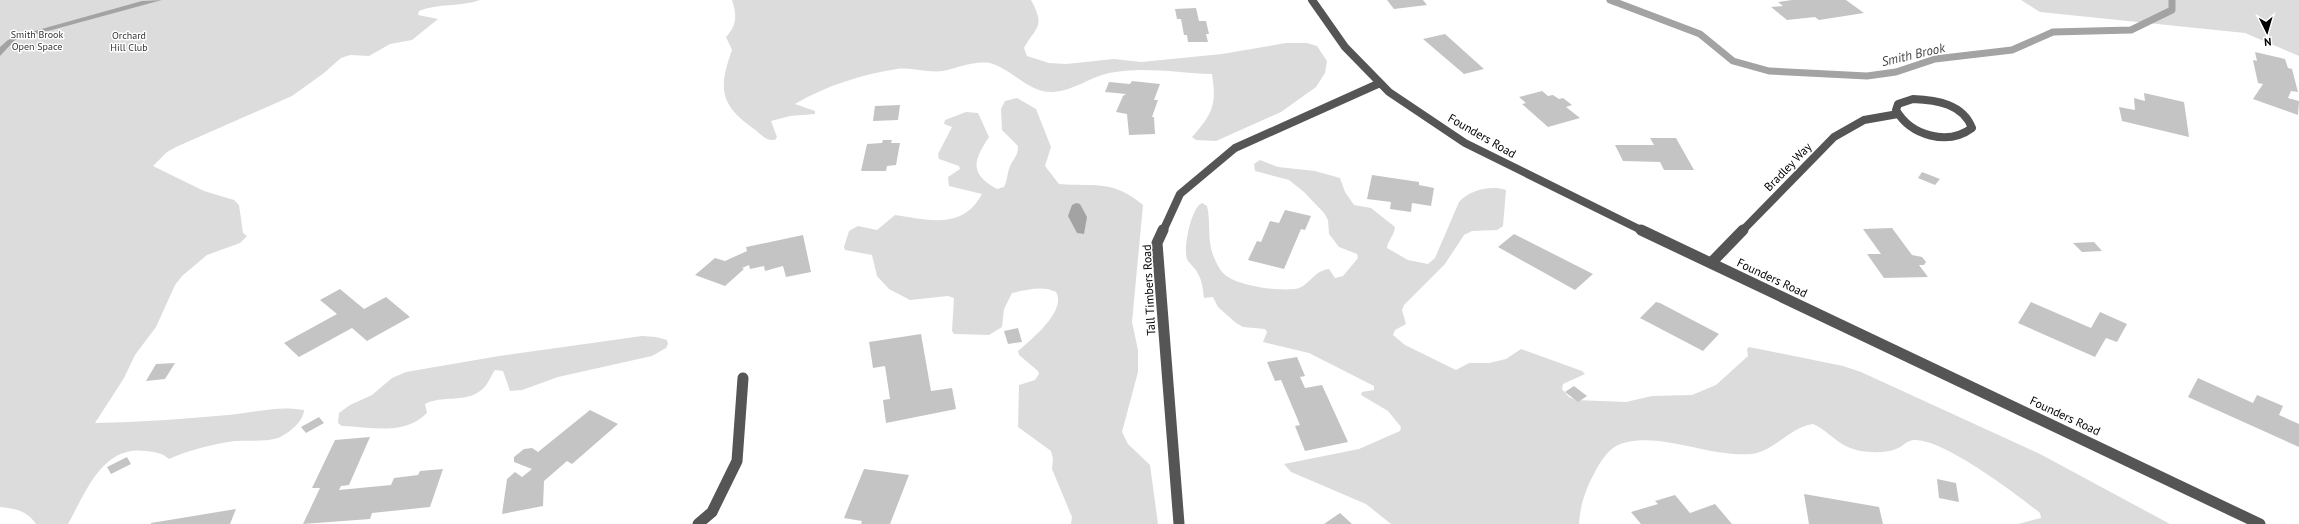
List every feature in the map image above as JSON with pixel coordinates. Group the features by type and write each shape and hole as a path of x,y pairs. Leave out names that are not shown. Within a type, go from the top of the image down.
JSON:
{"street":[{"name":"Founders Road","path":"1312,0 1345,47 1389,92 1471,147 1548,186 2260,524"},
{"name":"Tall Timbers Road","path":"1179,524 1157,243 1174,204 1180,194 1235,148 1380,83"},
{"path":"1918,99 1935,100 1958,109 1966,115 1972,128 1961,136 1938,136 1914,128 1904,122 1898,114 1898,104 1904,101 1918,99"},
{"name":"Bradley Way","path":"1711,263 1834,137 1848,126 1865,119 1898,114"},
{"path":"698,524 712,512 737,461 743,378"}],"green space":[{"path":"0,0 480,0 465,4 434,7 419,11 418,15 438,19 412,40 390,44 369,56 350,55 341,58 324,73 292,96 176,147 167,152 153,166 204,191 234,200 239,205 243,233 247,236 240,243 207,255 182,276 175,285 156,327 135,355 124,378 95,423 195,418 285,408 304,410 298,423 291,430 278,438 235,441 218,444 193,450 169,459 159,453 146,451 131,451 118,455 97,473 68,524 36,524 32,519 20,511 0,507"},
{"path":"732,0 1031,0 1039,22 1024,48 1027,56 1049,63 1066,64 1114,59 1141,62 1222,54 1286,43 1307,43 1317,46 1327,61 1325,73 1316,87 1281,112 1216,141 1196,140 1192,137 1204,122 1211,109 1214,94 1212,74 1148,70 1122,71 1102,75 1068,89 1053,92 1036,89 1001,67 987,63 968,64 943,71 897,69 871,74 831,86 795,104 815,111 815,114 790,116 771,121 777,137 775,140 772,140 763,137 734,112 728,104 725,95 725,75 732,50 726,37 730,33 735,20 735,10"},
{"path":"2021,0 2299,0 2299,56 2245,33 2040,12"},
{"path":"1017,98 1036,109 1051,147 1045,166 1059,184 1094,185 1113,188 1122,191 1143,205 1132,322 1138,350 1138,372 1122,432 1128,444 1150,465 1158,524 1071,524 1072,517 1052,469 1053,459 1051,451 1018,427 1019,385 1035,380 1039,374 1038,371 1019,355 1018,351 1039,333 1052,316 1057,308 1058,300 1056,292 1040,288 1012,293 1004,309 1002,327 989,335 954,334 952,331 954,298 948,296 910,300 889,289 877,276 872,255 845,250 844,247 849,231 858,226 877,230 895,215 920,219 944,220 955,218 965,213 974,205 982,194 949,186 948,177 960,169 959,166 939,159 938,154 952,127 944,124 945,120 966,112 978,113 989,137 977,159 976,166 978,172 981,177 997,189 1004,187 1010,167 1017,154 1018,146 1002,130 1001,109 1005,101"},
{"path":"1260,160 1278,167 1315,171 1340,178 1345,192 1354,205 1371,208 1395,227 1387,248 1408,260 1428,264 1435,258 1459,202 1469,194 1487,188 1506,190 1503,226 1497,230 1472,231 1464,235 1445,264 1404,305 1402,310 1406,324 1395,330 1393,335 1405,345 1456,370 1469,363 1489,363 1506,359 1521,349 1582,371 1585,374 1563,384 1562,389 1569,397 1576,400 1626,402 1652,396 1692,395 1716,385 1748,356 1747,349 1749,347 1843,366 1861,372 2040,454 2170,524 2018,524 2041,518 2040,513 1979,469 1944,449 1928,442 1915,440 1909,441 1891,451 1859,451 1843,445 1818,426 1813,424 1797,430 1760,452 1751,454 1717,452 1647,440 1631,441 1616,446 1609,451 1604,458 1589,484 1582,503 1579,524 1391,524 1366,504 1291,472 1284,464 1359,449 1400,431 1401,427 1388,411 1361,395 1362,392 1374,390 1374,386 1309,353 1263,342 1267,332 1265,329 1243,327 1236,323 1218,307 1213,297 1204,298 1199,276 1187,259 1186,247 1191,220 1194,212 1202,203 1207,206 1210,243 1215,259 1223,273 1229,278 1237,281 1257,287 1294,289 1303,286 1323,270 1329,269 1335,278 1343,276 1358,258 1357,254 1339,247 1329,234 1328,220 1324,213 1304,192 1289,180 1255,171 1254,164"},
{"path":"642,336 656,337 667,340 668,344 666,348 652,356 558,377 522,390 510,391 503,371 495,370 487,384 474,395 432,401 425,404 427,413 408,425 376,428 342,426 338,423 339,413 350,405 372,395 392,378 406,372 499,356"}],"shaded area":[{"path":"162,0 15,40 0,56 0,47 8,40 20,35 142,1"},
{"path":"1076,203 1080,204 1087,217 1084,234 1077,233 1068,216 1072,205"}],"building":[{"path":"1387,0 1423,0 1427,5 1394,9"},
{"path":"1792,0 1846,0 1864,13 1819,20 1815,17 1787,20 1771,7 1783,6 1778,2"},
{"path":"1196,8 1199,21 1206,21 1209,34 1206,34 1208,42 1188,42 1187,35 1184,35 1181,19 1177,19 1175,9"},
{"path":"1445,34 1484,69 1464,74 1423,39"},
{"path":"2255,52 2285,59 2288,68 2292,69 2298,92 2291,91 2288,98 2299,101 2298,115 2253,99 2263,84 2258,83 2253,60 2257,61"},
{"path":"1132,81 1160,84 1154,100 1158,100 1152,117 1154,117 1155,134 1129,135 1127,114 1116,112 1123,96 1126,94 1105,92 1109,82 1130,84"},
{"path":"1542,91 1548,96 1553,95 1559,99 1563,98 1572,105 1566,107 1580,118 1548,127 1522,104 1526,103 1519,97"},
{"path":"2144,93 2184,102 2189,137 2122,121 2119,107 2135,110 2134,98 2145,101"},
{"path":"900,105 898,120 873,121 875,106"},
{"path":"1650,138 1676,138 1694,170 1664,170 1660,162 1623,161 1615,145 1654,145"},
{"path":"883,140 892,140 891,143 900,143 896,165 887,166 886,171 861,171 867,144 882,143"},
{"path":"1922,172 1940,179 1935,185 1918,178"},
{"path":"1372,175 1419,182 1419,185 1434,188 1431,206 1412,203 1411,212 1390,209 1391,202 1367,199"},
{"path":"1285,210 1311,216 1305,230 1301,229 1284,269 1248,260 1257,241 1261,242 1270,221 1279,223"},
{"path":"1892,228 1912,255 1922,257 1926,262 1924,265 1919,265 1928,277 1884,278 1867,254 1881,254 1863,229"},
{"path":"1514,234 1593,274 1575,290 1498,247"},
{"path":"803,235 811,272 786,277 783,266 765,271 764,266 750,269 749,265 742,268 744,269 725,286 695,275 715,258 725,261 747,251 746,247"},
{"path":"2094,242 2102,251 2082,252 2073,243"},
{"path":"340,289 364,309 386,297 410,317 367,341 352,328 299,357 284,343 337,314 320,300"},
{"path":"1656,302 1719,334 1703,351 1640,318"},
{"path":"2031,302 2091,328 2100,312 2127,324 2117,342 2106,338 2095,357 2018,323"},
{"path":"1018,328 1022,342 1008,344 1004,331"},
{"path":"921,334 931,391 952,388 956,409 886,423 883,400 890,399 885,366 873,368 869,342"},
{"path":"1297,357 1305,376 1300,377 1305,388 1322,385 1348,442 1305,451 1295,426 1300,425 1281,380 1275,381 1267,362"},
{"path":"175,363 165,379 146,381 156,364"},
{"path":"2198,378 2253,403 2257,395 2283,406 2279,415 2299,424 2299,447 2188,397"},
{"path":"1574,386 1587,396 1578,402 1565,392"},
{"path":"590,410 618,424 572,464 567,461 544,481 543,506 502,514 507,479 515,472 522,477 532,469 514,462 514,457 524,449 532,448 538,452"},
{"path":"319,417 324,423 306,433 301,427"},
{"path":"370,437 349,485 341,486 339,490 391,485 394,478 418,475 420,471 443,469 430,507 372,513 370,519 303,524 320,488 312,488 335,440"},
{"path":"127,457 131,464 111,474 107,467"},
{"path":"864,469 909,475 890,524 861,524 862,521 844,518"},
{"path":"1937,479 1956,483 1959,502 1939,498"},
{"path":"1804,494 1879,507 1883,524 1809,524"},
{"path":"1675,495 1690,513 1715,504 1732,524 1641,524 1631,512 1658,504 1655,501"},
{"path":"236,509 230,524 151,524 151,523"},
{"path":"1340,513 1352,524 1324,524"}],"waterway":[{"name":"Smith Brook","path":"1610,0 1700,34 1733,61 1769,71 1867,76 1896,72 1935,59 2012,50 2053,32 2131,30 2172,10 2172,0"}],"park label":[{"name":"Smith Brook Open Space","path":"37,40"},
{"name":"Orchard Hill Club","path":"129,40"}]}
